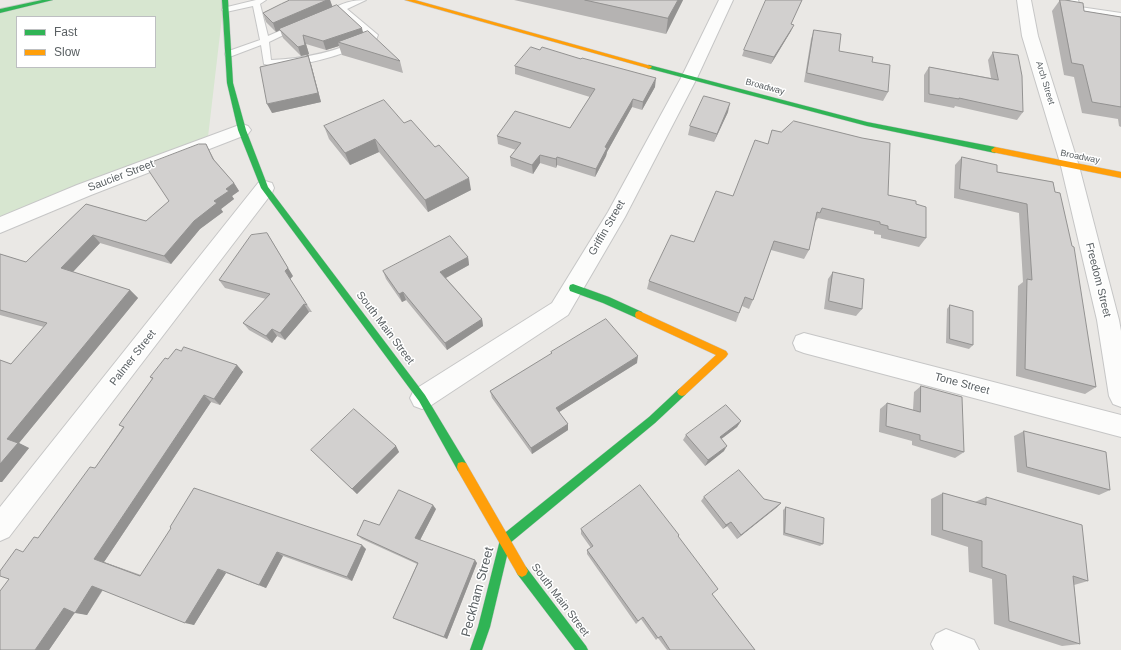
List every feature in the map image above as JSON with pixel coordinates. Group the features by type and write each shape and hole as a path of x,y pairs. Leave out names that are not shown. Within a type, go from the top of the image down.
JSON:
{"main road":[{"path":"0,11 50,0"},
{"name":"South Main Street","path":"225,0 230,83 242,130 266,188 422,398 520,568 582,650"},
{"name":"Broadway","path":"408,0 510,27 689,78 867,124 1070,166 1121,175"},
{"path":"505,540 652,420 723,354 606,300 573,288"},
{"name":"Peckham Street","path":"476,650 484,627 505,540"}],"street":[{"name":"Griffin Street","path":"422,398 560,309 615,217 689,78 726,0"},
{"name":"Arch Street","path":"1024,0 1030,36 1070,166"},
{"name":"Saucier Street","path":"0,225 84,190 242,130"},
{"name":"Freedom Street","path":"1070,166 1108,320 1121,396"},
{"name":"Palmer Street","path":"4,516 266,188"},
{"name":"Tone Street","path":"804,343 1121,426"}],"lane":[{"path":"337,0 351,4"},
{"path":"329,14 362,0"},
{"path":"1074,0 1076,9 1121,15"},
{"path":"226,10 259,1 267,62 272,63 322,58 357,46 373,38 374,34 341,8"},
{"path":"229,54 265,41 304,24"}],"green space":[{"path":"35,0 224,0 208,137 0,224 0,9"}],"building":[{"path":"290,0 327,0 273,23 263,13"},
{"path":"585,0 678,0 668,18"},
{"path":"766,0 802,0 791,24 794,25 774,57 744,50"},
{"path":"1060,0 1083,3 1084,11 1121,17 1121,107 1092,102 1083,65 1072,63"},
{"path":"337,5 362,28 323,41 303,35 305,45 298,47 279,29"},
{"path":"814,30 841,34 839,51 873,57 872,62 890,65 888,92 807,73"},
{"path":"368,31 400,61 338,42"},
{"path":"531,47 540,50 542,47 581,59 582,58 656,78 643,102 633,99 605,147 607,148 596,169 557,157 556,159 540,155 532,165 510,157 521,143 497,136 515,111 570,128 595,89 515,66"},
{"path":"993,52 1018,55 1022,76 1023,112 959,98 929,94 929,67 998,80"},
{"path":"308,55 318,93 267,104 260,67 308,56"},
{"path":"704,96 730,103 717,134 690,126"},
{"path":"384,100 404,123 411,120 435,147 439,145 469,178 425,200 375,139 345,153 324,126"},
{"path":"794,121 862,138 890,143 888,195 916,201 916,204 926,207 926,238 888,229 888,226 880,224 880,222 822,208 820,213 817,212 809,250 774,241 753,300 745,297 739,313 649,281 671,235 694,242 716,191 733,196 755,140 768,144 772,130 781,132"},
{"path":"199,144 206,144 213,159 234,183 226,189 229,191 214,201 217,203 194,221 164,256 93,235 61,268 130,290 7,439 18,443 0,464 0,360 11,364 47,323 0,310 0,254 26,262 86,204 146,221 169,201 145,165"},
{"path":"962,157 997,165 997,172 1053,182 1055,192 1060,193 1072,246 1074,247 1096,387 1025,369 1027,279 1032,280 1027,204 960,189"},
{"path":"267,233 288,268 285,271 307,305 304,304 280,333 272,329 266,336 243,323 270,294 219,280 251,235"},
{"path":"450,236 468,257 440,272 482,319 445,343 403,292 399,294 383,271"},
{"path":"833,272 864,279 862,309 829,301"},
{"path":"950,305 973,311 973,345 950,339"},
{"path":"606,319 638,356 556,408 568,424 531,448 490,391"},
{"path":"184,347 237,365 214,399 204,395 94,559 140,576 171,528 170,527 194,488 362,545 347,577 277,552 259,585 218,569 185,623 92,586 75,613 64,608 35,650 0,650 0,591 9,579 0,576 0,571 16,549 23,552 34,537 38,538 90,467 95,468 124,427 119,425 153,378 150,377 165,358 168,359 176,349 181,351"},
{"path":"921,386 962,397 964,452 920,440 920,435 886,426 887,403 920,412"},
{"path":"726,405 741,421 720,437 727,446 708,460 686,435"},
{"path":"354,409 396,446 352,489 311,450"},
{"path":"1024,431 1106,452 1110,490 1027,467"},
{"path":"739,470 764,499 781,503 741,535 731,522 726,525 704,497"},
{"path":"640,485 679,535 678,536 718,589 712,594 755,650 670,650 661,636 658,638 643,617 638,621 587,550 593,546 581,529"},
{"path":"399,490 433,505 415,538 475,560 444,637 393,618 418,563 357,535 364,520 379,525"},
{"path":"943,493 986,505 986,497 1082,525 1088,581 1073,576 1080,644 1009,621 1006,575 982,567 982,541 943,530"},
{"path":"786,507 824,518 823,544 785,533"}],"traffic: fast":[{"path":"0,11 50,0"},
{"path":"225,0 230,83 242,130 265,188 422,398 462,467"},
{"path":"649,67 867,124 995,150"},
{"path":"573,288 606,300 639,315"},
{"path":"476,650 484,627 505,540 652,420 682,392"},
{"path":"522,571 582,650"}],"traffic: slow":[{"path":"408,0 649,67"},
{"path":"995,150 1121,175"},
{"path":"639,315 723,354 682,392"},
{"path":"462,467 522,571"}]}
